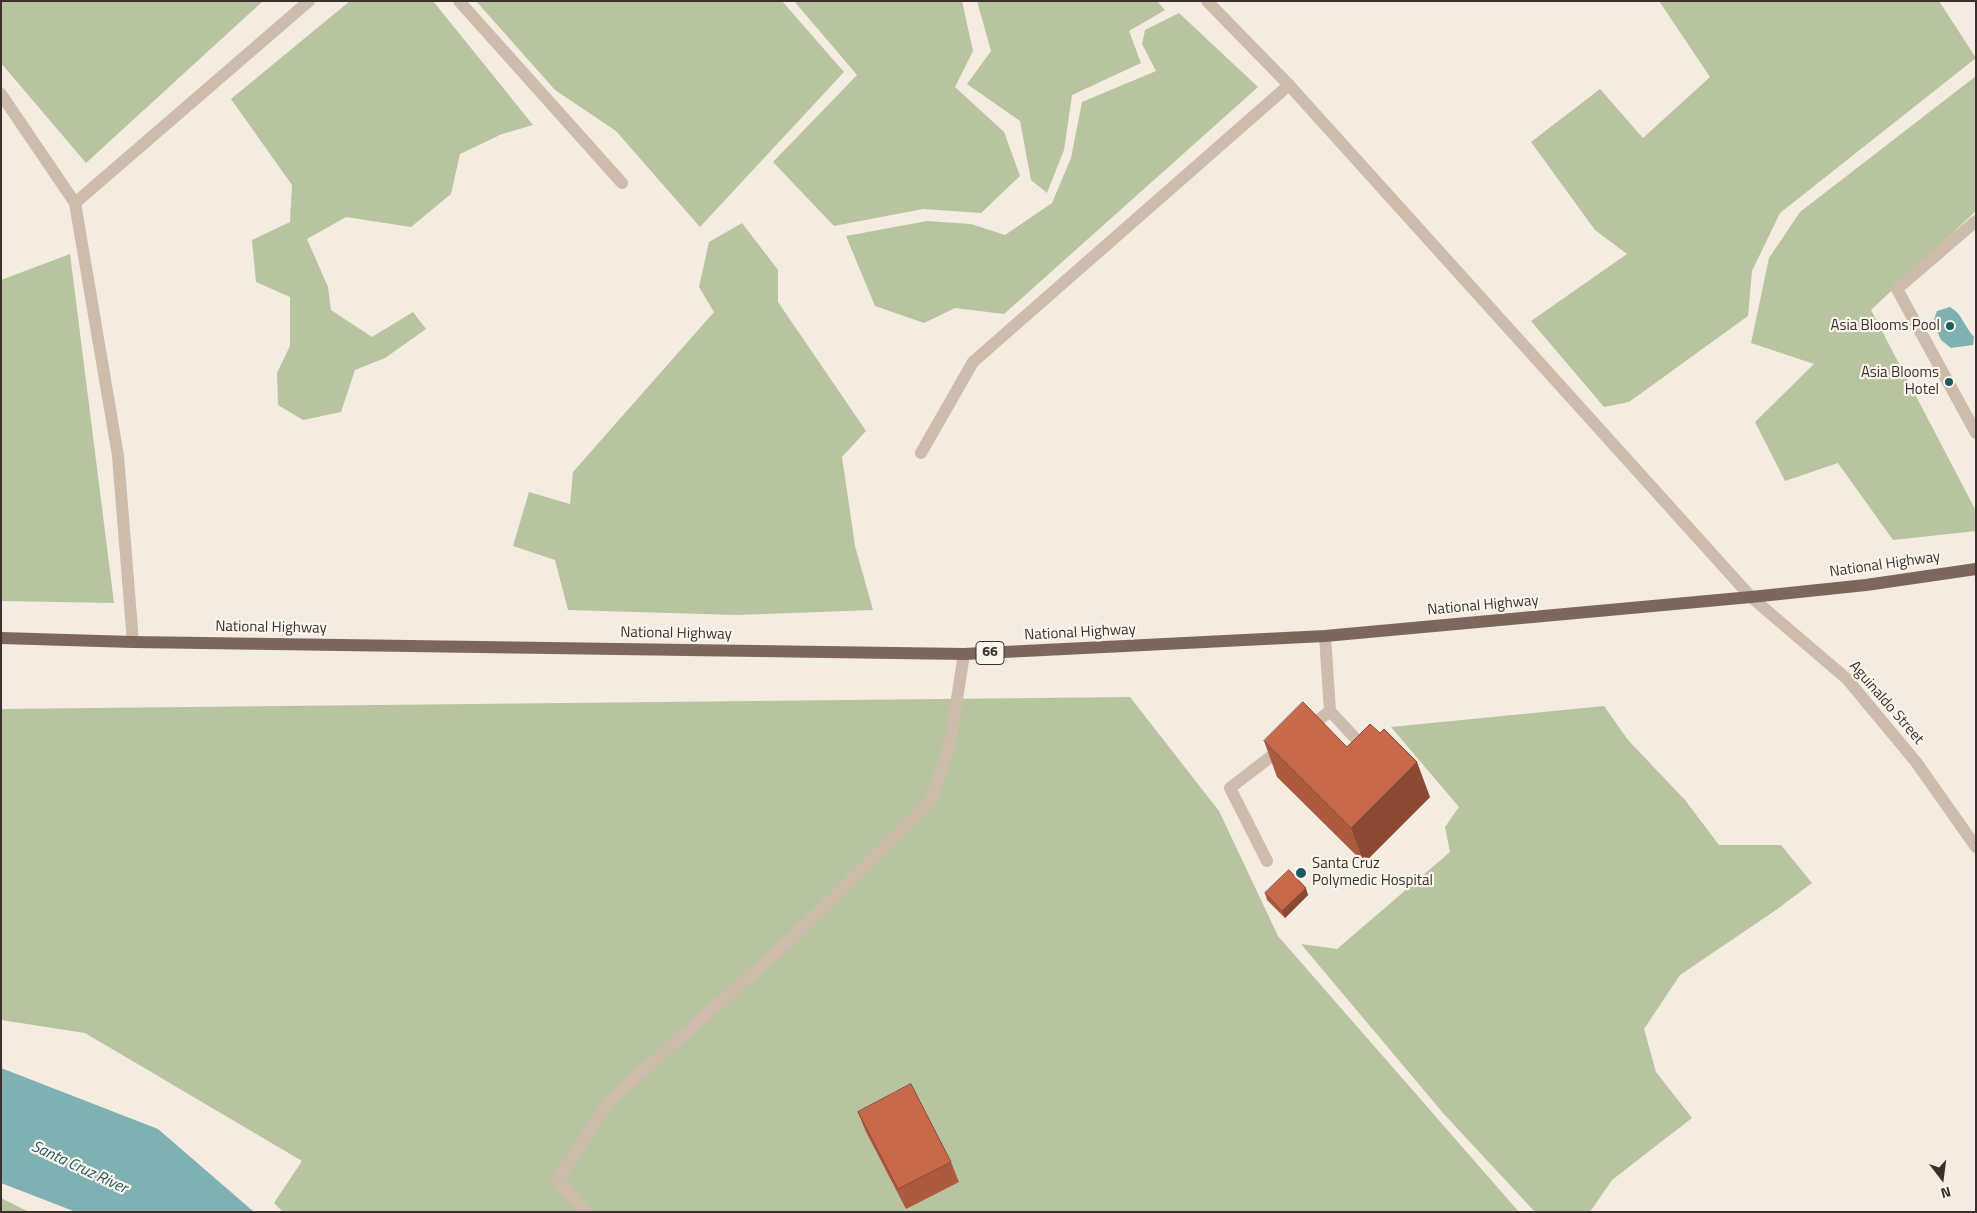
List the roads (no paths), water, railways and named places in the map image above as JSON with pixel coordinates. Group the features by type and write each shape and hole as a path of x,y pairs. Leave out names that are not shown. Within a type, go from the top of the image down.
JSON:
{"main road":[{"name":"National Highway","path":"1,638 133,642 964,654 1325,636 1751,597 1866,585 1976,569"}],"street":[{"path":"75,202 309,1"},
{"path":"459,1 622,183"},
{"name":"Aguinaldo Street","path":"1207,1 1289,85 1751,597 1847,679 1916,762 1976,847"},
{"path":"921,453 973,362 1289,85"},
{"path":"1,94 75,202 118,456 133,642"},
{"path":"1976,221 1898,288 1976,433"},
{"path":"1325,636 1330,711 1367,751"},
{"path":"586,1212 558,1180 610,1100 788,942 931,801 950,744 964,654"},
{"path":"1267,862 1230,788 1330,711"}],"water":[{"name":"Asia Blooms Pool","path":"1950,307 1958,313 1974,337 1973,345 1951,348 1941,340 1933,322 1937,311"},
{"name":"Santa Cruz River","path":"1,1068 158,1129 254,1212 76,1212 1,1183"}],"place":[{"name":"Asia Blooms Pool","path":"1950,326"},
{"name":"Asia Blooms Hotel","path":"1949,382"},
{"name":"Santa Cruz Polymedic Hospital","path":"1301,873"}]}
